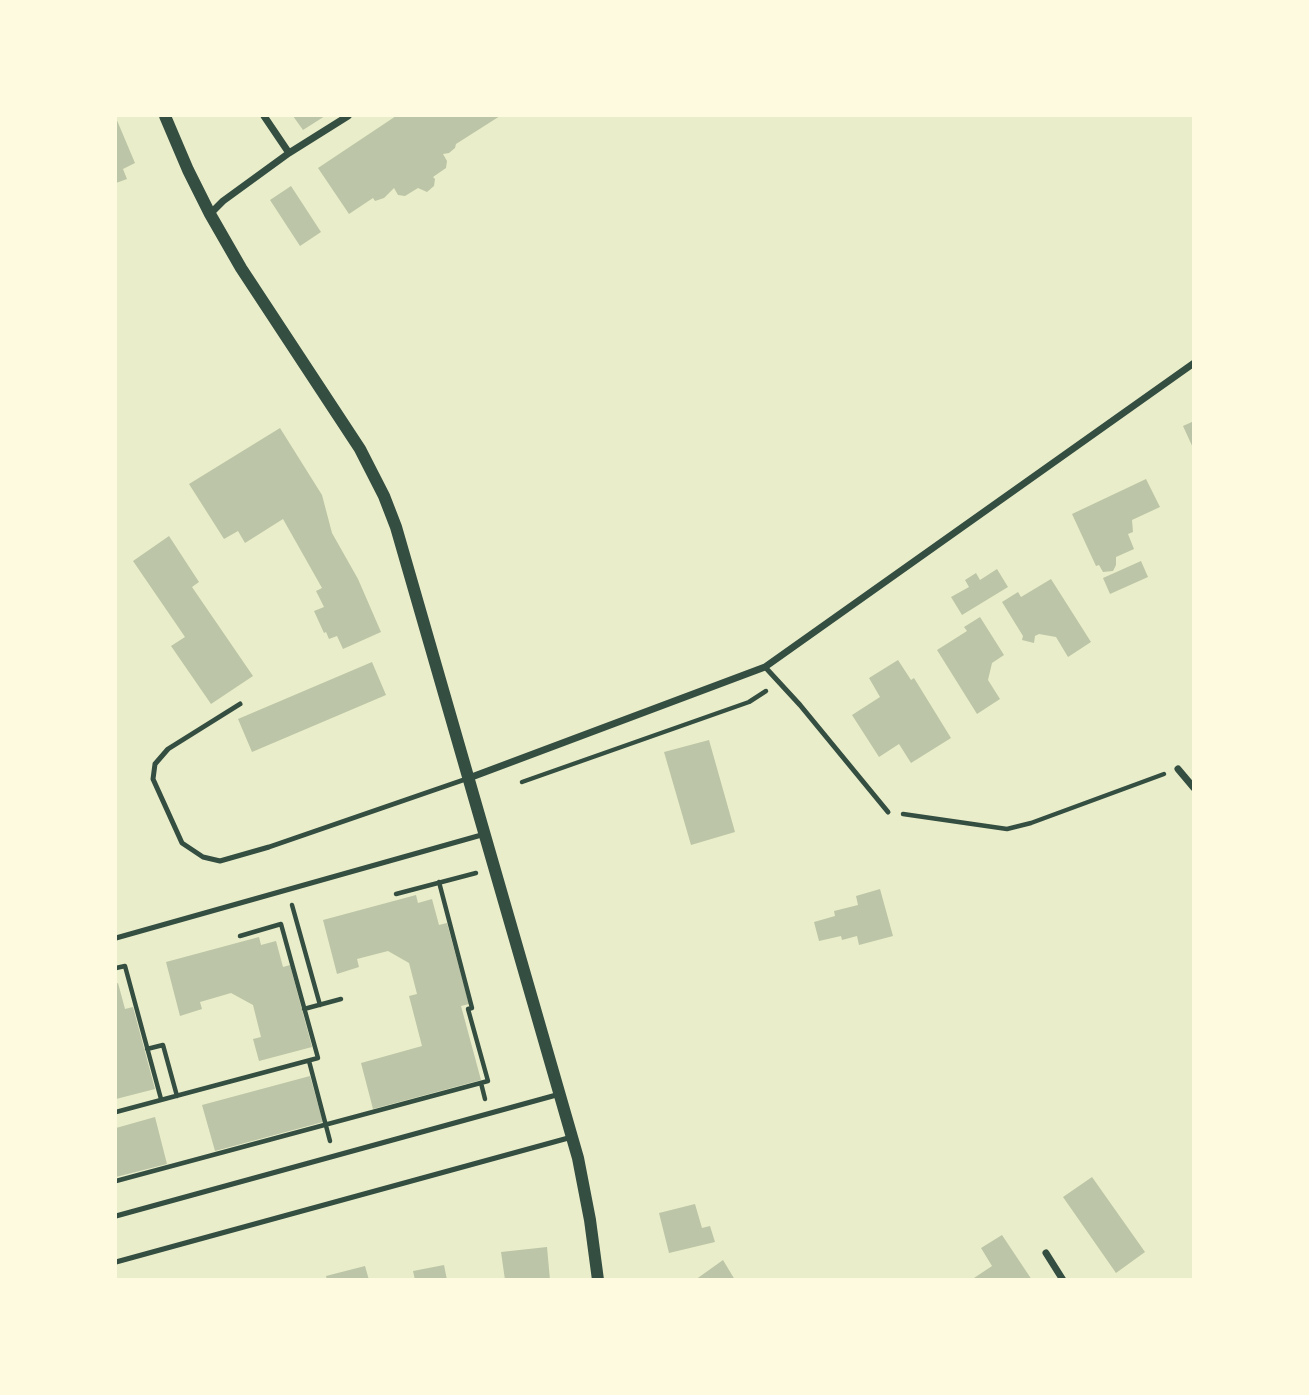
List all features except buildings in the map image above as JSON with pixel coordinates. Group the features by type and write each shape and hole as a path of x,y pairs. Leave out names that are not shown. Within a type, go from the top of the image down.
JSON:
{"street":[{"path":"165,116 210,215 241,268 347,428 384,496 396,527 572,1137 590,1220 598,1279"},
{"path":"264,116 289,153"},
{"path":"210,215 223,201 289,153 348,116"},
{"path":"469,778 765,667 1194,363"},
{"path":"1178,769 1194,788"},
{"path":"1046,1252 1063,1279"}],"lane":[{"path":"765,667 800,705 888,812"},
{"path":"240,704 168,749 155,764 153,779 182,843 203,857 220,860 269,847 469,778"},
{"path":"116,938 485,834"},
{"path":"116,1216 560,1094"},
{"path":"116,1262 572,1137"}],"path":[{"path":"888,812 1007,829 1031,823 1178,769"},
{"path":"396,894 477,873"},
{"path":"116,1181 488,1081 468,1009 472,1008 439,883"},
{"path":"291,901 320,1005"},
{"path":"271,918 273,927"},
{"path":"116,1112 318,1058 281,924 240,936"},
{"path":"116,967 125,966 161,1100"},
{"path":"304,1009 341,999"},
{"path":"147,1049 163,1045 177,1096"},
{"path":"309,1060 330,1144"},
{"path":"481,1083 487,1103"}]}
